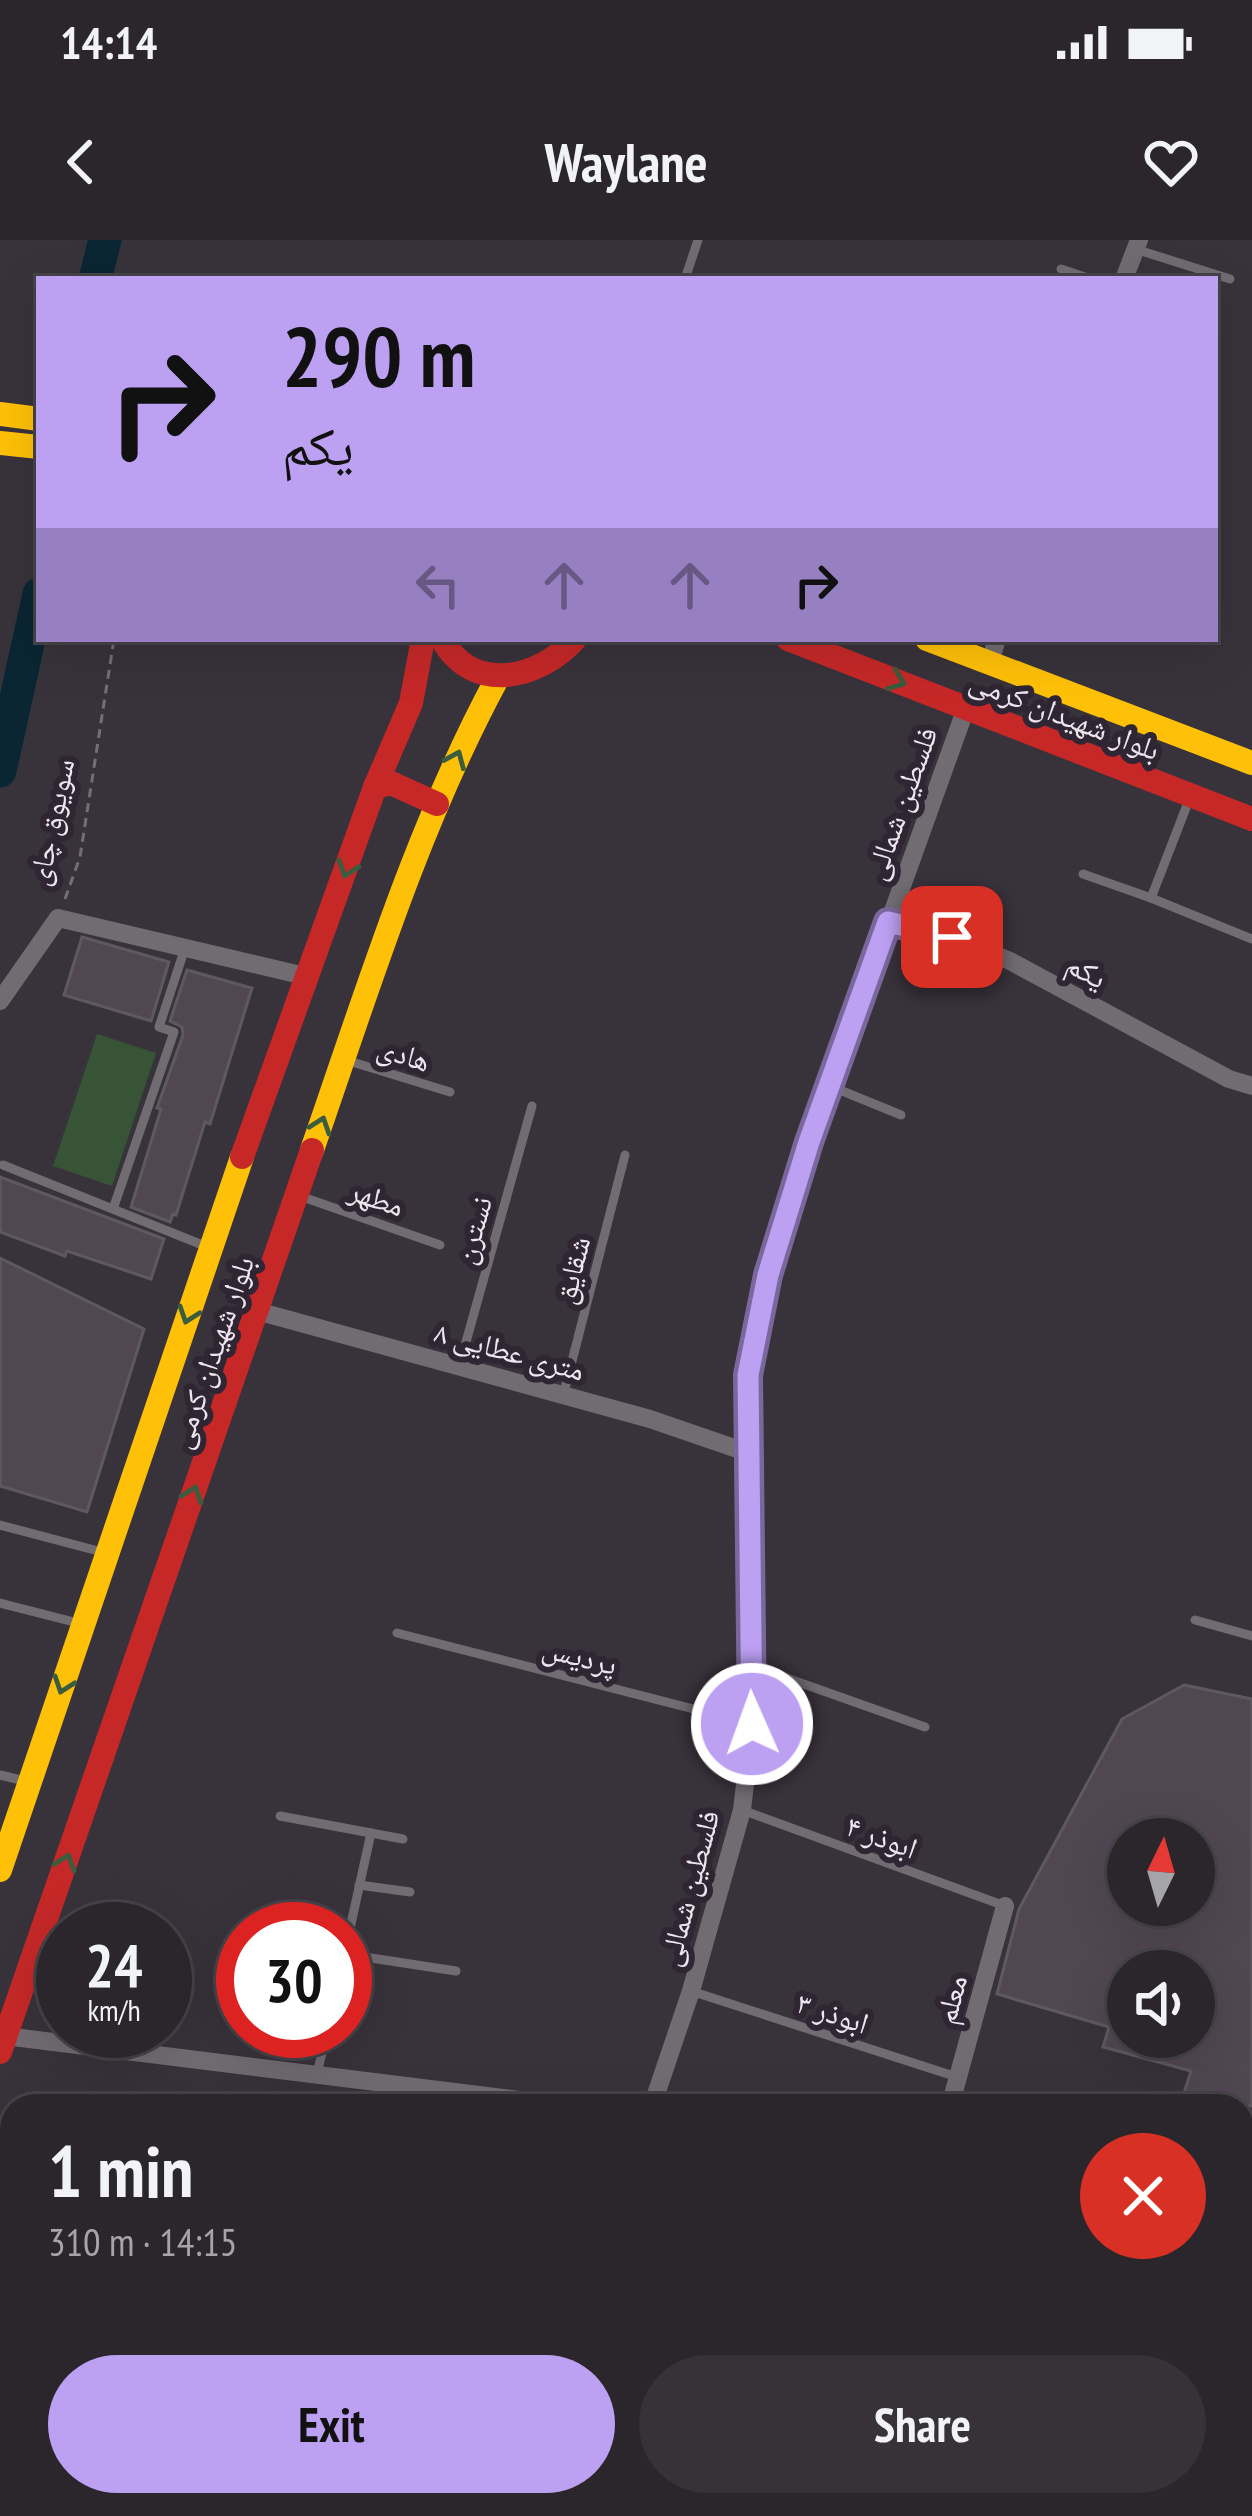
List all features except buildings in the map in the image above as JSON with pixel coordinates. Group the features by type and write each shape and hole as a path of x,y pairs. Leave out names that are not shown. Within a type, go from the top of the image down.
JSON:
{"main road":[{"path":"0,414 36,419"},
{"path":"0,442 36,447"},
{"name":"بلوار شهیدان کرمی","path":"0,1870 210,1248 375,787 411,704 422,642"},
{"path":"443,642 466,665 497,680 538,670 559,658 572,642"},
{"name":"بلوار شهیدان کرمی","path":"796,642 1252,819"},
{"name":"بلوار شهیدان کرمی","path":"945,642 994,650 1252,763"},
{"name":"بلوار شهیدان کرمی","path":"3,2044 344,1059 437,804 497,680"},
{"path":"375,787 392,784 437,804"}],"street":[{"path":"1125,276 1137,244"},
{"name":"فلسطین شمالی","path":"656,2094 691,1991 742,1810 752,1724 748,1375 768,1275 830,1086 966,708"},
{"path":"58,918 309,977"},
{"name":"سویوق چای","path":"0,1001 58,918"},
{"name":"یکم","path":"888,922 952,937 1010,962 1252,1086"},
{"name":"۸ متری عطایی","path":"256,1311 650,1419 746,1452"},
{"name":"معلم","path":"954,2094 1005,1906"},
{"path":"3,2044 317,2074 417,2094"}],"lane":[{"path":"686,276 698,240"},
{"path":"1137,244 1230,279"},
{"path":"1061,269 1082,276"},
{"path":"1150,898 1191,795"},
{"path":"1083,874 1252,939"},
{"path":"113,1209 174,1032 159,1027 185,948"},
{"name":"هادی","path":"344,1059 450,1092"},
{"path":"830,1086 901,1115"},
{"name":"نسترن","path":"459,1367 532,1106"},
{"name":"شقایق","path":"563,1396 625,1155"},
{"path":"2,1165 210,1248"},
{"name":"مطهر","path":"297,1195 440,1245"},
{"path":"0,1525 107,1553"},
{"path":"0,1603 83,1624"},
{"path":"1195,1620 1252,1636"},
{"name":"پردیس","path":"397,1633 752,1724"},
{"path":"750,1665 926,1727"},
{"path":"0,1774 30,1782"},
{"name":"ابوذر ۴","path":"742,1810 1005,1906"},
{"path":"280,1816 403,1839"},
{"path":"355,1902 370,1833"},
{"path":"359,1885 410,1892"},
{"path":"372,1957 456,1971"},
{"name":"ابوذر ۳","path":"691,1991 960,2078"},
{"path":"317,2074 321,2058"}],"path":[{"name":"سویوق چای","path":"58,918 80,857 114,642"}],"green space":[{"path":"97,1034 156,1053 112,1186 53,1166"}],"waterway":[{"name":"سویوق چای","path":"96,276 105,240"},
{"name":"سویوق چای","path":"0,771 36,608"}],"traffic: slow":[{"path":"0,414 36,419"},
{"path":"0,443 36,447"},
{"path":"935,642 1252,763"},
{"path":"312,1150 418,851 497,679"},
{"path":"0,1870 242,1157"}],"traffic: jam":[{"path":"242,1157 375,787 411,703 422,642"},
{"path":"444,642 471,668 507,675 543,664 572,642"},
{"path":"796,642 1252,819"},
{"path":"375,787 391,783 437,804"},
{"path":"0,2052 312,1150"}],"route":[{"path":"752,1724 748,1375 768,1275 809,1142 888,922 952,937"}]}
